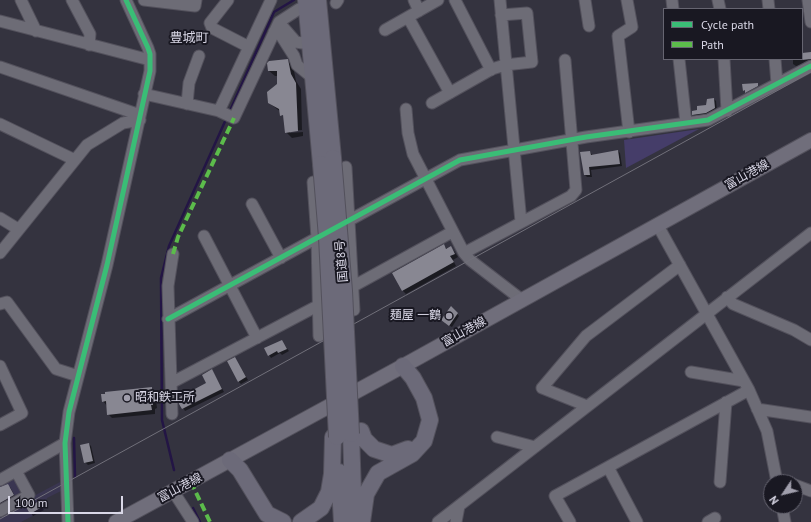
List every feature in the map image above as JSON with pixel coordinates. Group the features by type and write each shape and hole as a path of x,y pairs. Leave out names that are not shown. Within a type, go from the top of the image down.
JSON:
{"highway":[{"name":"国道8号","path":"318,0 333,163 340,349"},
{"name":"国道8号","path":"303,5 310,38 314,79 333,163"},
{"path":"340,349 354,522"},
{"path":"340,349 346,435 342,522"},
{"path":"346,435 364,439 374,449 392,455 407,450 420,438 423,422 416,402 406,382 403,366"},
{"path":"362,522 366,494 378,473 412,454 424,441 430,420 424,398 413,378 403,366"},
{"path":"301,522 321,508 329,492 332,474 346,435"},
{"path":"230,460 232,472 247,498 261,519 267,522"},
{"path":"230,460 240,470 267,514 283,522"}],"main road":[{"name":"富山港線","path":"116,522 403,366 811,140"}],"street":[{"path":"21,0 36,31"},
{"path":"72,0 90,34 89,46"},
{"path":"68,522 65,443 69,412 107,265 140,117 150,60 150,54 143,33 126,0"},
{"path":"144,0 195,6 196,0"},
{"path":"228,0 210,24 212,28 249,47"},
{"path":"219,111 271,0"},
{"path":"414,0 419,11"},
{"path":"385,30 438,0"},
{"path":"454,0 491,70"},
{"path":"500,0 521,222"},
{"path":"585,0 589,26"},
{"path":"627,0 632,27 618,36 629,132"},
{"path":"808,0 811,22"},
{"path":"144,94 219,111 234,118 276,27 303,5"},
{"path":"432,103 491,70 506,65 532,62 527,13 501,14"},
{"path":"408,17 450,93"},
{"path":"0,21 89,46 150,60"},
{"path":"276,27 296,42 302,43 310,38"},
{"path":"276,27 294,56 297,65 314,79"},
{"path":"187,104 189,83 199,56"},
{"path":"464,253 571,196 576,190 565,60"},
{"path":"680,60 686,123"},
{"path":"724,60 727,111"},
{"path":"775,60 777,84"},
{"path":"168,319 460,160 571,140 708,120 811,66"},
{"path":"0,67 140,117"},
{"path":"406,109 408,133 413,154 424,179 464,253 470,260 522,300"},
{"path":"0,253 87,145 100,135 123,123 140,117"},
{"path":"0,124 75,160"},
{"path":"333,163 349,220 354,310"},
{"path":"313,182 317,238 319,305 318,336"},
{"path":"252,204 281,258"},
{"path":"0,218 18,229"},
{"path":"657,224 746,385 767,432 775,474"},
{"path":"171,383 353,287 452,232"},
{"path":"438,522 811,233"},
{"path":"204,236 257,338"},
{"path":"172,414 168,286 173,254"},
{"path":"587,406 542,388 586,336 680,266"},
{"path":"727,297 733,304 794,330 811,340"},
{"path":"0,304 7,302 56,369 78,376"},
{"path":"0,425 22,413 1,370"},
{"path":"691,372 746,385"},
{"path":"570,522 555,496 726,402 746,385"},
{"path":"720,482 726,402"},
{"path":"757,409 811,417"},
{"path":"497,437 534,447"},
{"path":"0,480 65,443"},
{"path":"608,467 637,522"},
{"path":"0,511 29,495 16,471"},
{"path":"173,491 193,522"},
{"path":"456,522 459,506"}],"shaded area":[{"path":"699,129 626,168 624,140"},
{"path":"19,473 32,497 60,482 61,491 47,498 44,510 21,522 0,522 0,484"}],"building":[{"path":"811,52 811,59 803,60 803,53"},
{"path":"288,59 291,74 296,83 298,131 285,133 283,115 280,116 279,109 268,103 267,92 277,84 277,71 268,71 267,63 269,61"},
{"path":"758,83 758,86 745,93 745,90 743,91 742,84"},
{"path":"714,98 715,108 706,113 692,115 692,111 697,110 697,106 706,105 707,99"},
{"path":"618,150 620,164 589,167 590,175 584,175 580,152 590,151 591,155"},
{"path":"444,244 446,249 451,246 455,254 450,256 454,262 402,291 392,273"},
{"name":"麺屋 一鶴","path":"451,306 458,313 449,326 441,320"},
{"path":"282,340 287,349 278,353 277,351 268,356 264,348"},
{"path":"235,357 246,377 238,382 227,361"},
{"path":"212,369 222,389 182,409 178,398 206,383 202,375"},
{"name":"昭和鉄工所","path":"152,387 152,410 107,415 106,401 102,402 101,394 105,394 105,392"},
{"path":"89,443 93,461 84,463 80,445"},
{"path":"8,484 14,495 0,503 0,487"},
{"path":"33,501 34,504 39,501 42,507 30,514 25,505"}],"waterway":[{"path":"229,113 274,12 294,0"},
{"path":"174,470 162,420 161,278 169,246 227,117"},
{"path":"74,438 75,477"},
{"path":"193,508 200,522"}],"tram line":[{"path":"0,519 811,72"}],"marked path":[{"path":"173,254 178,237 234,118"},
{"path":"191,482 210,522"}],"cycle path":[{"path":"68,522 65,443 69,412 107,265 150,71 150,54 148,48 126,0"},
{"path":"168,319 460,160 586,137 708,120 811,66"}],"place":[{"name":"麺屋 一鶴","path":"449,316"},
{"name":"昭和鉄工所","path":"127,398"}],"district":[{"name":"豊城町","path":"189,38"}]}
